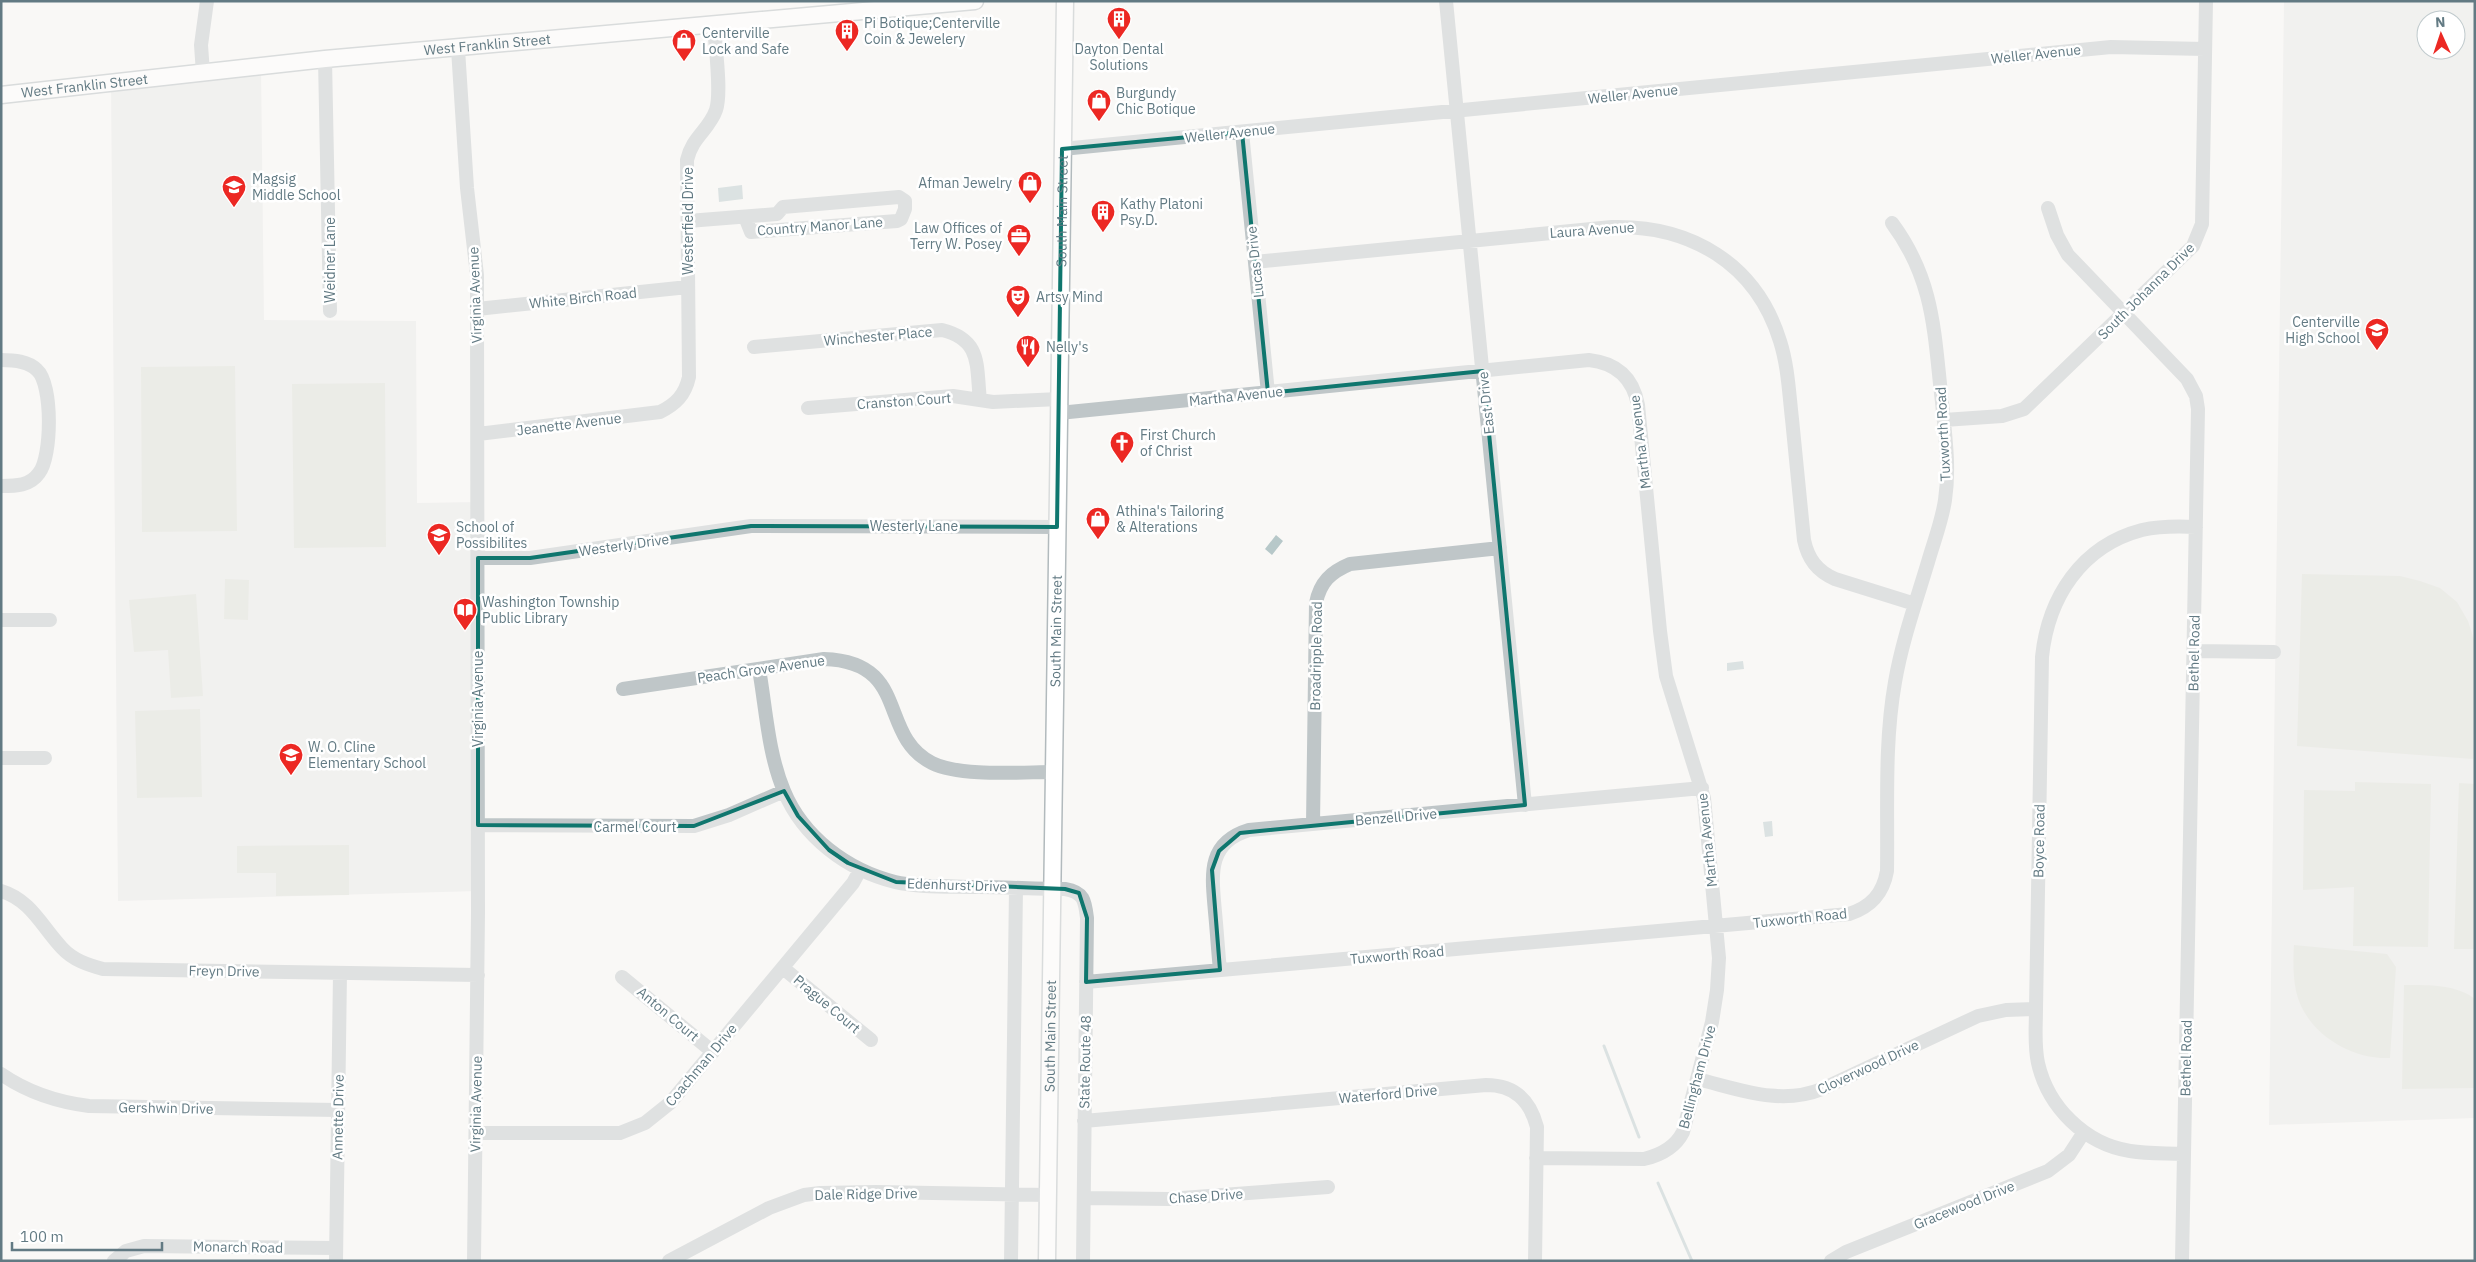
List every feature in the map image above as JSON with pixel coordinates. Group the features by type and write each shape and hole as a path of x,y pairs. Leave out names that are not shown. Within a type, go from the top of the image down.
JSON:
{"main road":[{"name":"West Franklin Street","path":"1,95 325,59 458,49 975,1"},
{"name":"South Main Street","path":"1047,1261 1065,1"}],"street":[{"path":"203,73 201,45 207,1"},
{"name":"East Drive","path":"1446,1 1525,805"},
{"name":"South Johanna Drive","path":"1944,420 2002,416 2024,409 2191,249 2202,224 2206,1"},
{"name":"Westerfield Drive","path":"660,412 677,401 687,386 687,160 690,148 710,122 717,104 714,25"},
{"name":"Weller Avenue","path":"1062,149 2111,47 2205,49"},
{"name":"Virginia Avenue","path":"458,49 467,188 477,275 478,309 478,975 474,1261"},
{"name":"Weidner Lane","path":"325,59 330,311"},
{"name":"Lucas Drive","path":"1242,132 1268,392"},
{"name":"Country Manor Lane","path":"688,221 777,214 783,207 899,197 904,201 905,209 897,221 750,232 745,217"},
{"name":"Bethel Road","path":"2048,208 2062,246 2068,255 2187,379 2196,396 2198,409 2182,1261"},
{"name":"Tuxworth Road","path":"1086,982 1849,914 1868,906 1882,890 1887,871 1891,709 1899,660 1945,500 1947,458 1933,318 1929,296 1910,250 1892,223"},
{"name":"Laura Avenue","path":"1255,262 1612,227 1646,227 1685,237 1716,253 1730,263 1754,288 1768,311 1781,342 1786,363 1804,540 1809,556 1818,568 1835,579 1915,604"},
{"name":"White Birch Road","path":"478,309 688,287"},
{"name":"Winchester Place","path":"754,347 942,330 959,334 974,351 980,400"},
{"path":"1,360 30,364 42,375 47,389 48,445 43,467 33,479 17,486 1,486"},
{"name":"Martha Avenue","path":"1059,406 1268,392 1589,360 1609,365 1619,370 1634,387 1638,405 1666,676 1702,788 1707,819 1716,926"},
{"name":"Cranston Court","path":"808,408 953,396 993,402 1059,406"},
{"name":"Jeanette Avenue","path":"478,434 660,412"},
{"name":"Westerly Lane","path":"770,525 1058,527"},
{"name":"Westerly Drive","path":"478,558 530,558 770,525"},
{"name":"Boyce Road","path":"2184,1154 2130,1151 2104,1143 2084,1132 2059,1107 2044,1081 2036,1048 2042,658 2047,624 2069,581 2084,563 2102,548 2144,530 2176,526 2196,527"},
{"name":"Broadripple Road","path":"1313,824 1316,603 1324,582 1339,568 1350,564 1500,548"},
{"path":"1,620 50,620"},
{"path":"2194,651 2274,652"},
{"name":"Peach Grove Avenue","path":"624,689 824,659 850,662 869,673 878,681 892,703 899,728 906,741 922,757 932,763 958,770 1054,772"},
{"name":"Edenhurst Drive","path":"759,669 773,756 784,791 798,816 829,850 860,870 896,882 916,885 1052,889"},
{"path":"1,758 45,758"},
{"name":"Benzell Drive","path":"1220,970 1212,870 1219,851 1232,837 1249,830 1702,788"},
{"name":"Carmel Court","path":"478,826 694,826 729,815 784,791"},
{"name":"Coachman Drive","path":"476,1133 599,1134 631,1129 657,1116 853,884 860,870"},
{"path":"1011,1261 1016,888"},
{"name":"State Route 48","path":"1052,889 1073,890 1079,893 1085,902 1083,1261"},
{"name":"Freyn Drive","path":"1,891 19,899 32,910 62,948 73,957 103,969 478,975"},
{"name":"Bellingham Drive","path":"1536,1158 1644,1159 1666,1152 1679,1139 1697,1079 1717,990 1719,958 1716,926"},
{"name":"Prague Court","path":"783,968 871,1040"},
{"name":"Annette Drive","path":"336,1255 340,973"},
{"name":"Anton Court","path":"622,977 713,1052"},
{"name":"Cloverwood Drive","path":"1697,1079 1768,1097 1797,1097 1822,1089 1978,1016 2006,1010 2036,1009"},
{"name":"Gershwin Drive","path":"1,1074 25,1088 50,1098 89,1106 338,1110"},
{"name":"Waterford Drive","path":"1084,1121 1497,1085 1516,1092 1530,1106 1537,1127 1535,1261"},
{"name":"Gracewood Drive","path":"1831,1261 1846,1252 2048,1171 2069,1155 2084,1132"},
{"name":"Chase Drive","path":"1084,1198 1169,1199 1328,1187"},
{"name":"Dale Ridge Drive","path":"669,1261 770,1208 804,1195 820,1193 1048,1195"},
{"name":"Monarch Road","path":"114,1261 126,1251 144,1246 336,1255"}],"highlighted area":[{"path":"1242,132 1268,393 1483,371 1525,805 1240,833 1219,851 1212,870 1220,970 1086,982 1087,918 1079,893 1065,889 896,882 848,863 829,850 798,816 784,791 694,826 478,825 478,558 530,558 751,526 1057,527 1062,149"}],"shaded area":[{"name":"Centerville High School","path":"2284,1 2475,1 2475,1118 2269,1125"},
{"path":"261,67 264,320 416,321 417,503 478,502 478,891 118,901 111,84"},
{"path":"742,185 743,199 719,202 718,188"},
{"path":"235,366 237,531 142,532 141,367"},
{"path":"385,383 386,547 294,548 292,384"},
{"path":"1276,535 1283,541 1272,555 1265,549"},
{"path":"2302,574 2400,576 2440,588 2457,602 2468,621 2475,643 2473,759 2297,746"},
{"path":"225,579 249,580 248,620 224,619"},
{"path":"196,594 203,696 171,698 168,650 134,652 129,600"},
{"path":"1743,661 1744,669 1727,671 1727,663"},
{"path":"200,709 202,797 137,798 135,711"},
{"path":"2355,782 2431,784 2428,947 2353,946 2354,887 2303,890 2304,790 2355,791"},
{"path":"2459,783 2475,784 2475,949 2454,949"},
{"path":"1772,821 1773,836 1765,837 1763,822"},
{"path":"349,845 349,895 276,896 276,873 237,873 237,846"},
{"path":"2294,945 2387,954 2396,967 2390,1058 2360,1054 2331,1041 2319,1031 2301,1006 2296,991 2294,980"},
{"path":"2404,985 2432,985 2450,988 2459,990 2475,999 2475,1088 2402,1089"}],"waterway":[{"path":"1604,1046 1639,1137"},
{"path":"1658,1183 1692,1261"}],"place":[{"name":"Dayton Dental Solutions","path":"1119,40"},
{"name":"Pi Botique;Centerville Coin & Jewelery","path":"847,52"},
{"name":"Centerville Lock and Safe","path":"684,62"},
{"name":"Burgundy Chic Botique","path":"1099,122"},
{"name":"Afman Jewelry","path":"1030,204"},
{"name":"Magsig Middle School","path":"234,208"},
{"name":"Kathy Platoni Psy.D.","path":"1103,233"},
{"name":"Law Offices of Terry W. Posey","path":"1019,257"},
{"name":"Artsy Mind","path":"1018,318"},
{"name":"Centerville High School","path":"2377,351"},
{"name":"Nelly's","path":"1028,368"},
{"name":"First Church of Christ","path":"1122,464"},
{"name":"Athina's Tailoring & Alterations","path":"1098,540"},
{"name":"School of Possibilites","path":"439,556"},
{"name":"Washington Township Public Library","path":"465,631"},
{"name":"W. O. Cline Elementary School","path":"291,776"}]}
